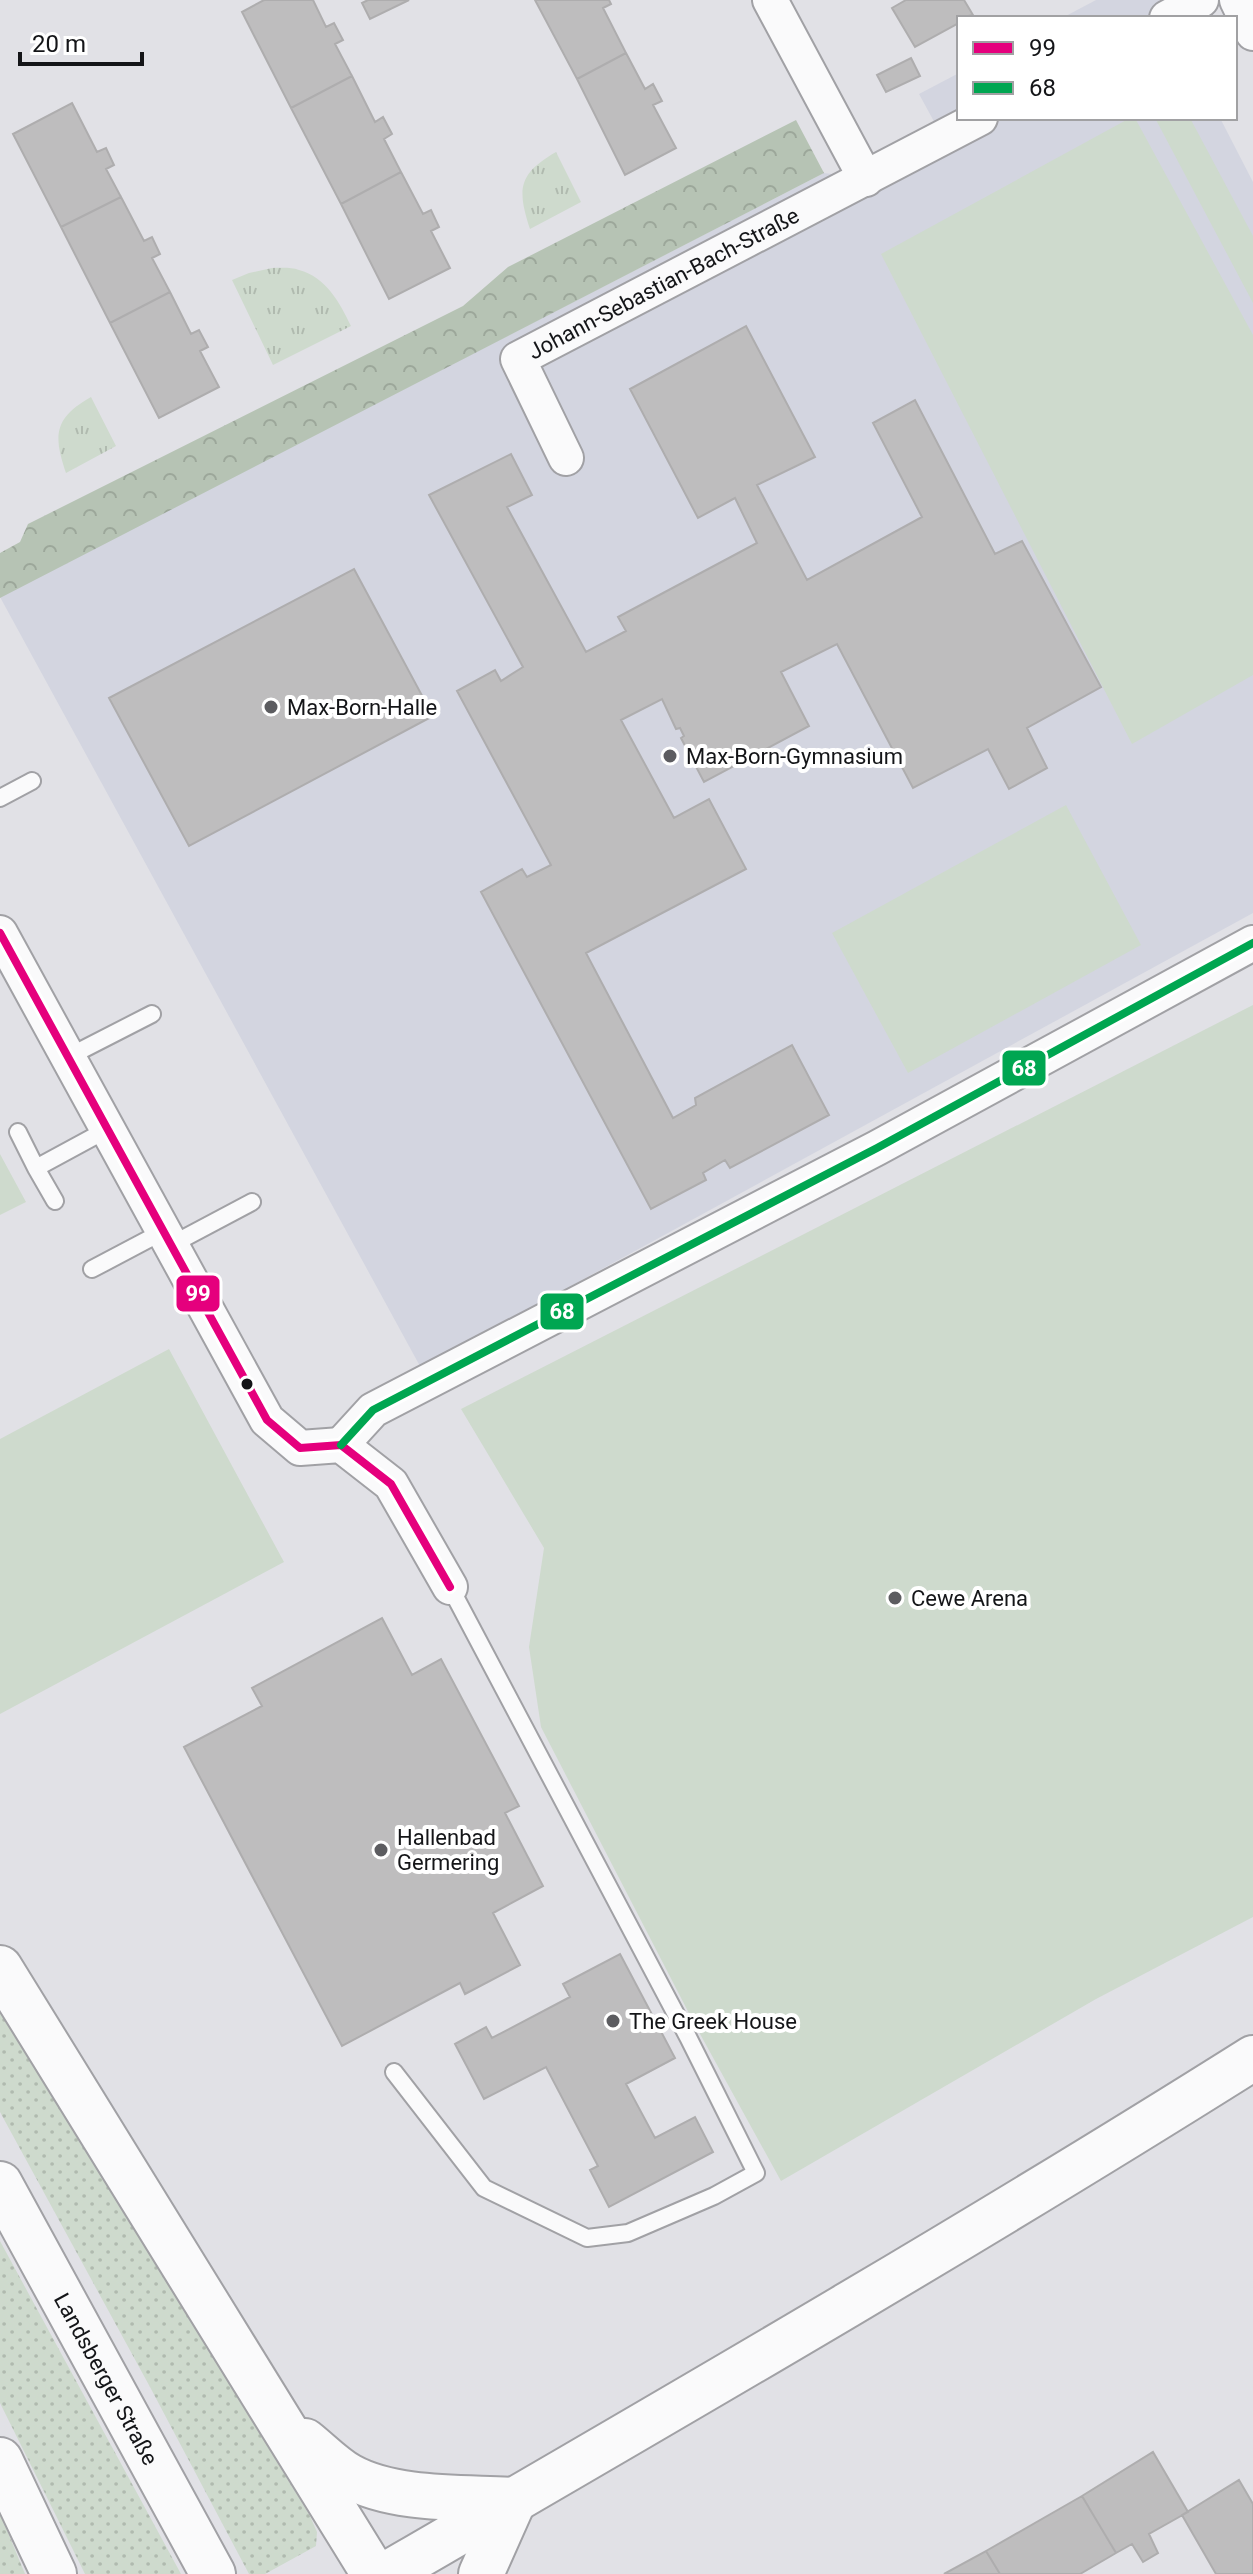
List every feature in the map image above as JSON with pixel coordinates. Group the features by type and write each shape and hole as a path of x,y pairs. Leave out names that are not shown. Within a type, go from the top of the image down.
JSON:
{"main road":[{"path":"0,1968 374,2574"},
{"path":"387,2574 820,2321 1253,2058"},
{"name":"Landsberger Straße","path":"0,2184 213,2574"},
{"path":"279,2419 347,2474 374,2487 514,2500"},
{"path":"0,2460 45,2562"},
{"path":"481,2574 514,2500"}],"street":[{"path":"770,0 866,179"},
{"path":"1171,16 1201,0"},
{"path":"1237,0 1253,33"},
{"name":"Johann-Sebastian-Bach-Straße","path":"566,458 518,359 976,120"},
{"path":"0,933 267,1420 300,1448 341,1445 391,1484 450,1587"},
{"path":"341,1445 373,1410 877,1148 1253,943"}],"lane":[{"path":"0,798 32,781"},
{"path":"68,1057 152,1014"},
{"path":"36,1168 108,1129"},
{"path":"18,1132 55,1201"},
{"path":"92,1269 252,1202"},
{"path":"394,2072 484,2188 587,2238 628,2233 714,2196 756,2173 688,2037 450,1587"}],"shaded area":[{"path":"1096,0 1159,0 1168,16 1066,16"},
{"name":"Max-Born-Gymnasium","path":"957,74 957,120 1221,120 1253,182 1253,913 421,1368 0,597 824,173 848,176 937,127 919,94"}],"green space":[{"path":"796,120 824,173 0,598 0,553 20,542 28,524 463,306 508,267"},
{"path":"1126,120 1136,120 1253,335 1253,675 1132,744 881,254"},
{"path":"1156,120 1191,120 1253,236 1253,303"},
{"path":"556,152 581,202 530,229 523,203 524,184 534,168"},
{"path":"272,268 296,269 317,278 337,300 351,326 273,365 232,280"},
{"path":"91,397 116,446 66,473 59,448 60,429 70,412"},
{"path":"1066,805 1141,945 908,1073 832,933"},
{"name":"Cewe Arena","path":"1253,1005 1253,1917 1096,1999 781,2181 694,2023 541,1727 529,1647 544,1548 461,1409"},
{"path":"0,1154 26,1202 0,1215"},
{"path":"169,1349 284,1562 0,1714 0,1439"},
{"path":"0,2011 310,2516 317,2532 316,2546 265,2574 249,2574 0,2112"},
{"path":"0,2241 181,2574 85,2574 0,2403"},
{"path":"0,2513 25,2574 0,2574"}],"building":[{"path":"264,0 313,0 326,27 334,23 343,40 335,44 352,76 291,108 242,12"},
{"path":"368,0 409,0 370,19 362,3"},
{"path":"535,0 609,0 611,4 603,8 626,53 577,79"},
{"path":"906,0 964,0 973,15 957,16 957,24 915,47 892,8"},
{"path":"626,53 645,89 653,84 662,101 653,105 676,148 625,175 577,79"},
{"path":"911,58 920,76 886,92 877,75"},
{"path":"352,76 375,122 383,117 392,134 384,139 401,172 341,204 291,108"},
{"path":"72,103 97,152 106,148 114,165 106,169 121,197 61,227 13,134"},
{"path":"401,172 423,214 431,210 439,227 431,231 450,268 389,299 341,204"},
{"path":"121,197 144,241 152,237 160,254 152,258 170,292 110,323 61,227"},
{"path":"170,292 191,334 199,330 208,347 200,351 219,387 159,418 110,323"},
{"path":"746,326 815,457 757,485 807,580 922,517 873,423 915,400 995,554 1022,541 1101,687 1027,728 1047,768 1009,789 988,749 913,788 837,644 781,672 809,726 704,782 681,738 684,736 680,728 676,729 662,699 621,720 674,818 709,799 746,869 586,953 673,1118 696,1105 695,1098 792,1045 829,1115 730,1168 725,1160 703,1173 706,1180 651,1209 481,892 522,869 527,877 551,865 457,691 495,670 501,681 523,667 429,495 511,454 532,495 507,507 586,652 626,631 618,617 757,543 735,498 698,518 630,389"},
{"name":"Max-Born-Halle","path":"354,569 433,716 189,846 109,698"},
{"name":"Hallenbad Germering","path":"382,1618 412,1675 441,1659 519,1806 505,1813 543,1886 493,1913 520,1965 465,1994 460,1983 342,2046 184,1747 262,1706 252,1688"},
{"path":"620,1954 675,2058 626,2084 655,2138 695,2117 713,2152 609,2207 590,2170 598,2166 546,2067 484,2099 455,2044 486,2027 492,2038 570,1997 563,1984"},
{"path":"1153,2452 1188,2512 1149,2534 1158,2553 1143,2562 1132,2544 1116,2553 1082,2496"},
{"path":"1239,2480 1253,2504 1253,2574 1216,2574 1182,2515"},
{"path":"1082,2496 1116,2553 1080,2574 1000,2574 986,2551"},
{"path":"986,2551 1000,2574 944,2574"}],"transit line":[{"name":"99","path":"0,933 267,1420 300,1448 341,1445 391,1484 450,1587"},
{"name":"68","path":"341,1445 373,1410 877,1148 1253,943"}],"place":[{"name":"Max-Born-Halle","path":"271,707"},
{"name":"Max-Born-Gymnasium","path":"670,756"},
{"name":"Cewe Arena","path":"895,1598"},
{"name":"Hallenbad Germering","path":"381,1850"},
{"name":"The Greek House","path":"613,2021"}]}
